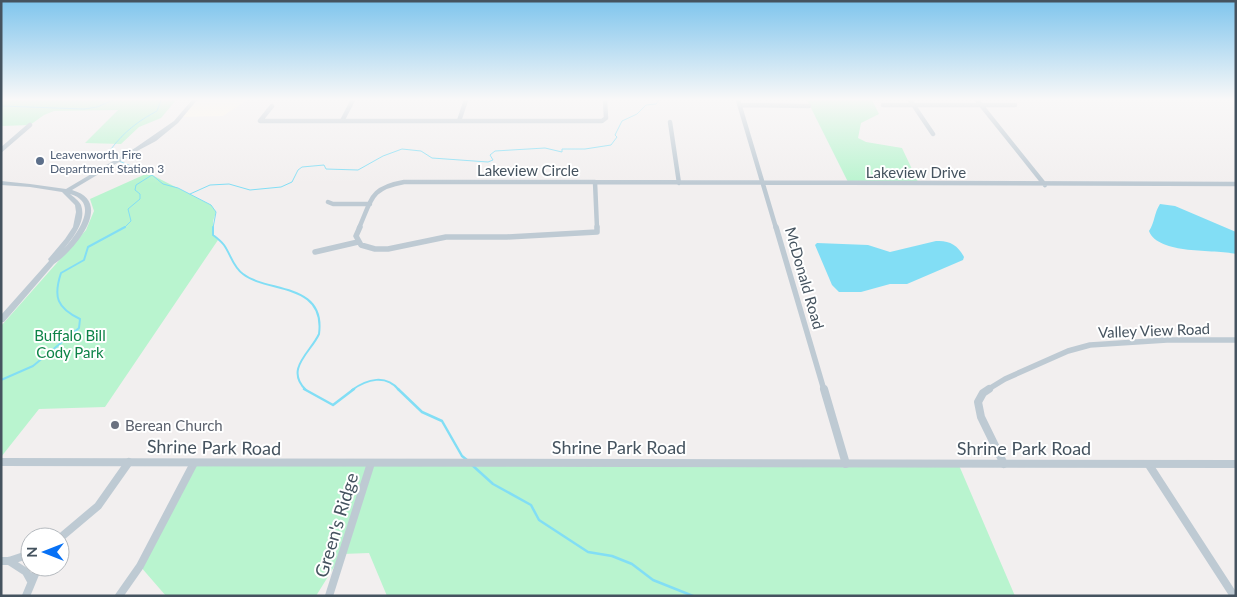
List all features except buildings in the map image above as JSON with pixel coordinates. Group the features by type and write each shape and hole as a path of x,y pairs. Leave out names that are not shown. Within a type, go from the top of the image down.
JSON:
{"street":[{"path":"1,150 27,128"},
{"path":"65,192 137,149 167,128"},
{"path":"671,128 679,182"},
{"name":"McDonald Road","path":"747,128 846,464"},
{"path":"929,128 933,134"},
{"path":"999,128 1045,185"},
{"name":"Lakeview Circle","path":"404,182 595,182 597,232 507,237 446,237 375,249 361,245 358,242 358,230 370,204 379,189 387,185 404,182"},
{"name":"Lakeview Drive","path":"595,182 1045,185 1236,184"},
{"path":"1,183 39,186 65,192 78,204 79,220 69,237 51,259 52,262 1,320"},
{"path":"328,202 333,204 370,204"},
{"path":"315,252 358,242"},
{"name":"Valley View Road","path":"1004,464 981,417 978,402 983,393 1006,379 1068,351 1090,345 1167,340 1236,340"},
{"name":"Shrine Park Road","path":"1,462 1236,464"},
{"path":"70,530 98,506 129,462"},
{"path":"119,596 140,566 194,463"},
{"name":"Green's Ridge","path":"329,596 371,463"},
{"path":"1149,464 1234,596"},
{"path":"5,561 20,557"},
{"path":"5,561 26,572 31,581"},
{"path":"26,596 33,577"}],"green space":[{"path":"100,128 138,128 121,144 85,143"},
{"path":"821,128 860,128 858,138 866,142 902,148 919,184 849,184"},
{"name":"Buffalo Bill Cody Park","path":"148,173 211,205 216,212 213,221 213,235 218,240 105,407 39,409 1,457 1,326 86,230 94,211 90,199"},
{"path":"194,463 958,463 1015,596 387,596 369,553 342,554 316,596 166,596 140,566"}],"water":[{"path":"1160,204 1175,206 1236,232 1236,254 1175,248 1154,239 1149,231"},
{"path":"936,241 949,242 956,246 964,257 963,260 907,284 890,284 861,292 839,292 832,285 815,245 817,243 868,245 890,252"}],"waterway":[{"path":"131,128 111,149 112,158 152,175"},
{"path":"190,194 210,185 229,184 250,190 281,187 292,182 298,170 302,167 324,165 326,169 358,170 383,156 402,149 421,151 432,158 488,162 493,160 490,155 495,151 545,148 562,152 562,149 585,149 611,145 617,137 615,135 619,128"},
{"path":"125,227 131,221 128,209 140,199 140,194 135,190 136,185 152,175"},
{"path":"152,175 163,184 178,188 211,205 216,212 213,228"},
{"path":"1,380 33,366 79,328 80,319 66,311 57,295 61,273 84,260 88,247 125,227"},
{"path":"213,228 213,235 224,245 234,264 243,274 253,280 293,292 304,297 313,305 319,317 319,334 298,368 300,382 306,390"},
{"path":"352,390 364,383 376,380 388,382 398,389"},
{"path":"304,389 333,405 354,389"},
{"path":"398,389 422,412 442,421 462,456 467,460"},
{"path":"472,465 493,484 531,505 539,520 588,552 612,556 632,564 653,580 693,596"}],"place":[{"name":"Leavenworth Fire Department Station 3","path":"40,161"},
{"name":"Berean Church","path":"115,425"}]}
